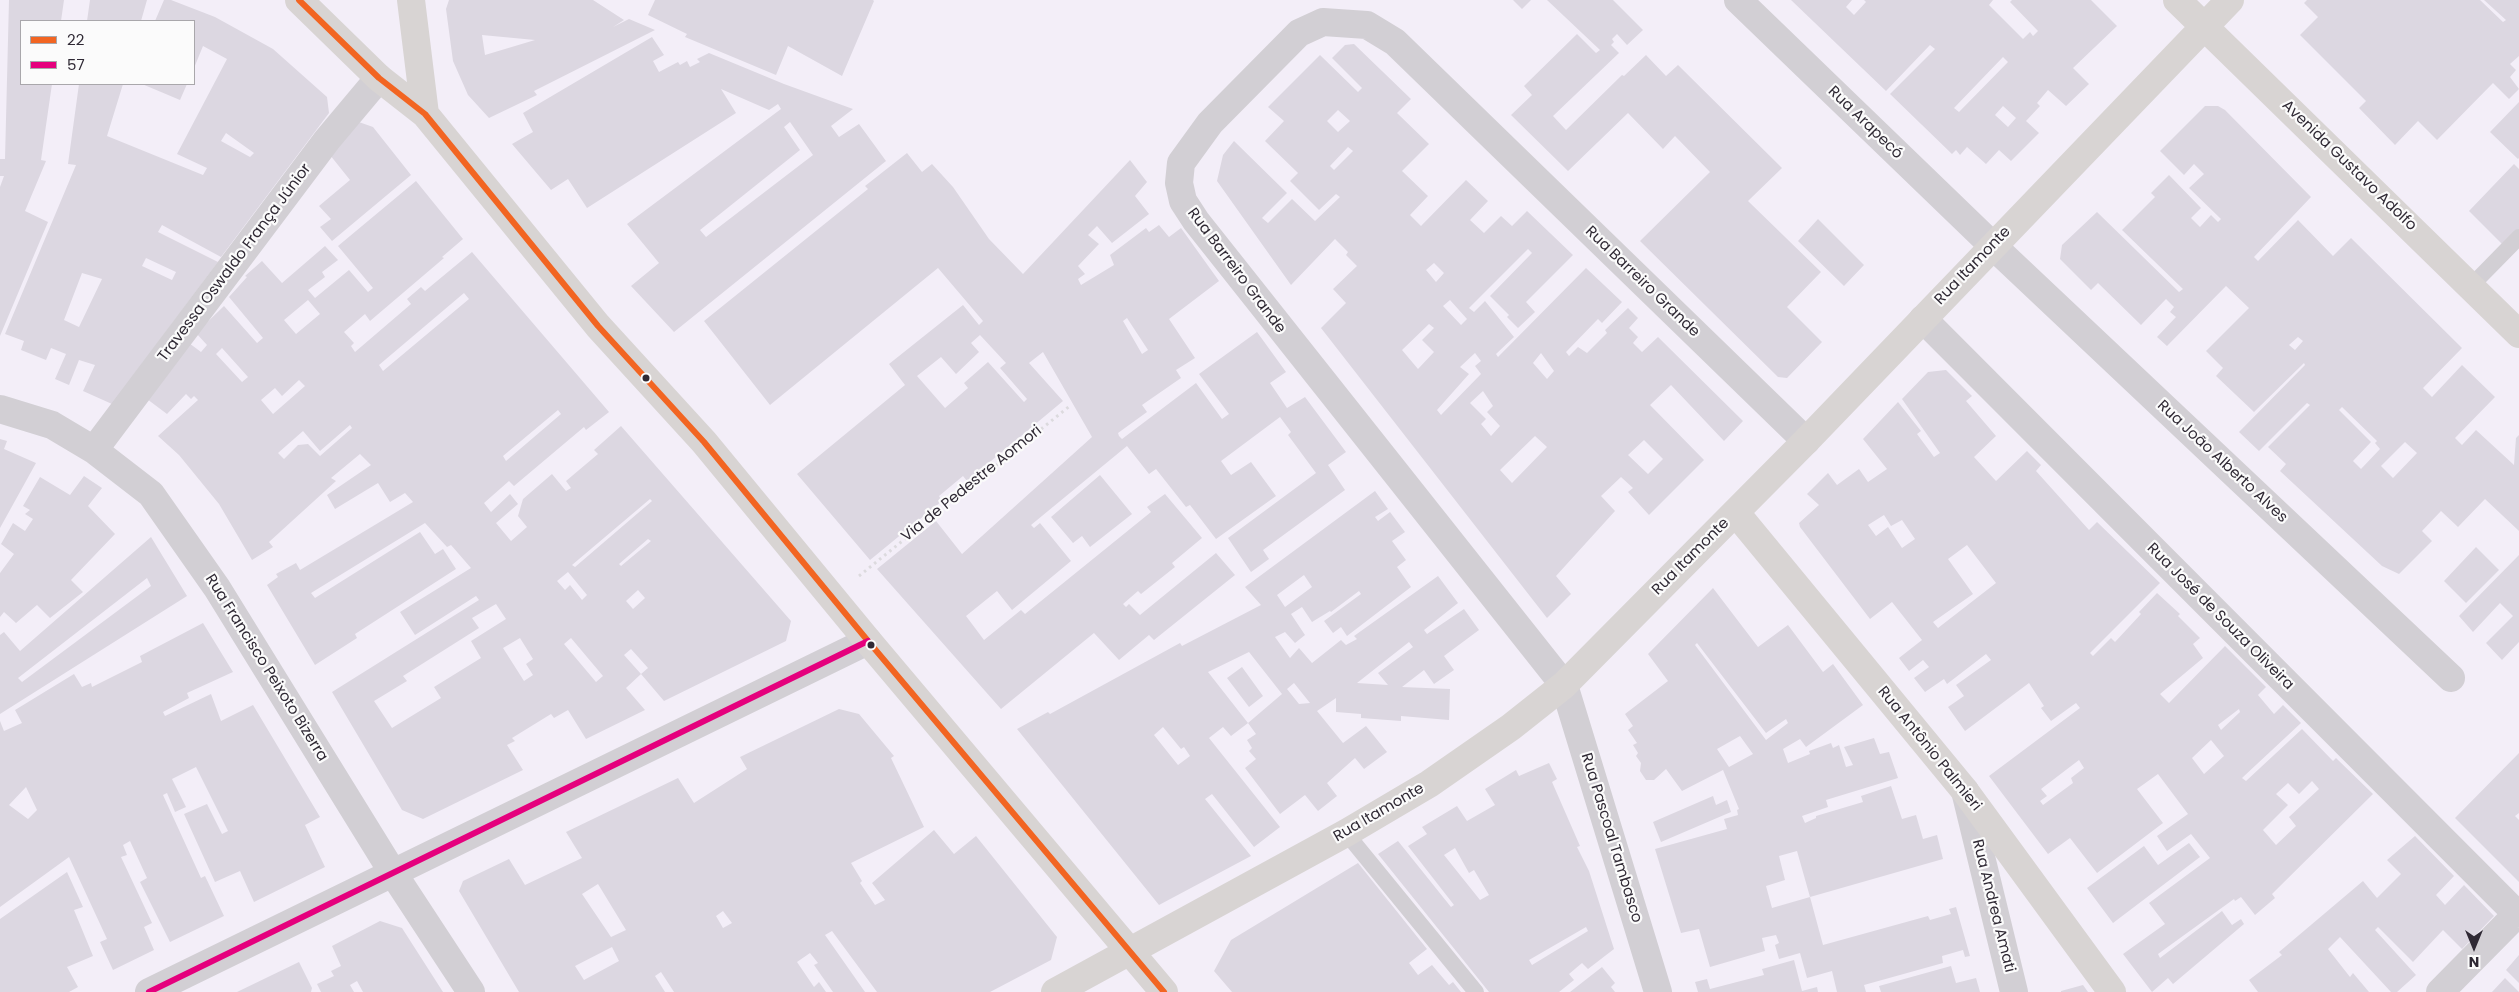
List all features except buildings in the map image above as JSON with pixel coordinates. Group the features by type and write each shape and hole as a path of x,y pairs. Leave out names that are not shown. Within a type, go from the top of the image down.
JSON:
{"street":[{"path":"299,0 379,78 425,114 598,326 704,442 868,641 1132,951 1164,992"},
{"path":"411,0 425,114"},
{"name":"Rua Arapecó","path":"1738,0 1992,246"},
{"name":"Avenida Gustavo Adolfo","path":"2177,0 2206,26 2519,334"},
{"name":"Rua Itamonte","path":"1055,992 1346,833 1429,784 1511,727 1564,685 1736,513 2230,0"},
{"name":"Rua Barreiro Grande","path":"1564,685 1228,264 1183,201 1179,183 1181,163 1210,123 1237,95 1300,32 1323,22 1367,25 1395,42 1806,441"},
{"name":"Travessa Oswaldo França Júnior","path":"94,450 327,140 379,78"},
{"name":"Rua João Alberto Alves","path":"1992,246 2451,678"},
{"name":"Rua José de Souza Oliveira","path":"1923,319 2518,913"},
{"name":"Rua Francisco Peixoto Bizerra","path":"0,409 52,426 94,450 151,494 217,588 394,873 471,992"},
{"name":"Rua Antônio Palmieri","path":"1736,513 1964,792 2112,992"},
{"path":"149,992 868,641"},
{"name":"Rua Pascoal Tambasco","path":"1564,685 1658,992"},
{"name":"Rua Andrea Amati","path":"1964,792 2014,992"},
{"path":"2440,992 2518,913"}],"lane":[{"path":"2471,286 2519,237"},
{"path":"1346,833 1476,992"}],"path":[{"name":"Via de Pedestre Aomori","path":"874,564 1071,405"}],"transit line":[{"name":"22","path":"299,0 379,78 425,114 598,326 704,442 868,641 1164,992"},
{"name":"57","path":"149,992 868,641"}]}
